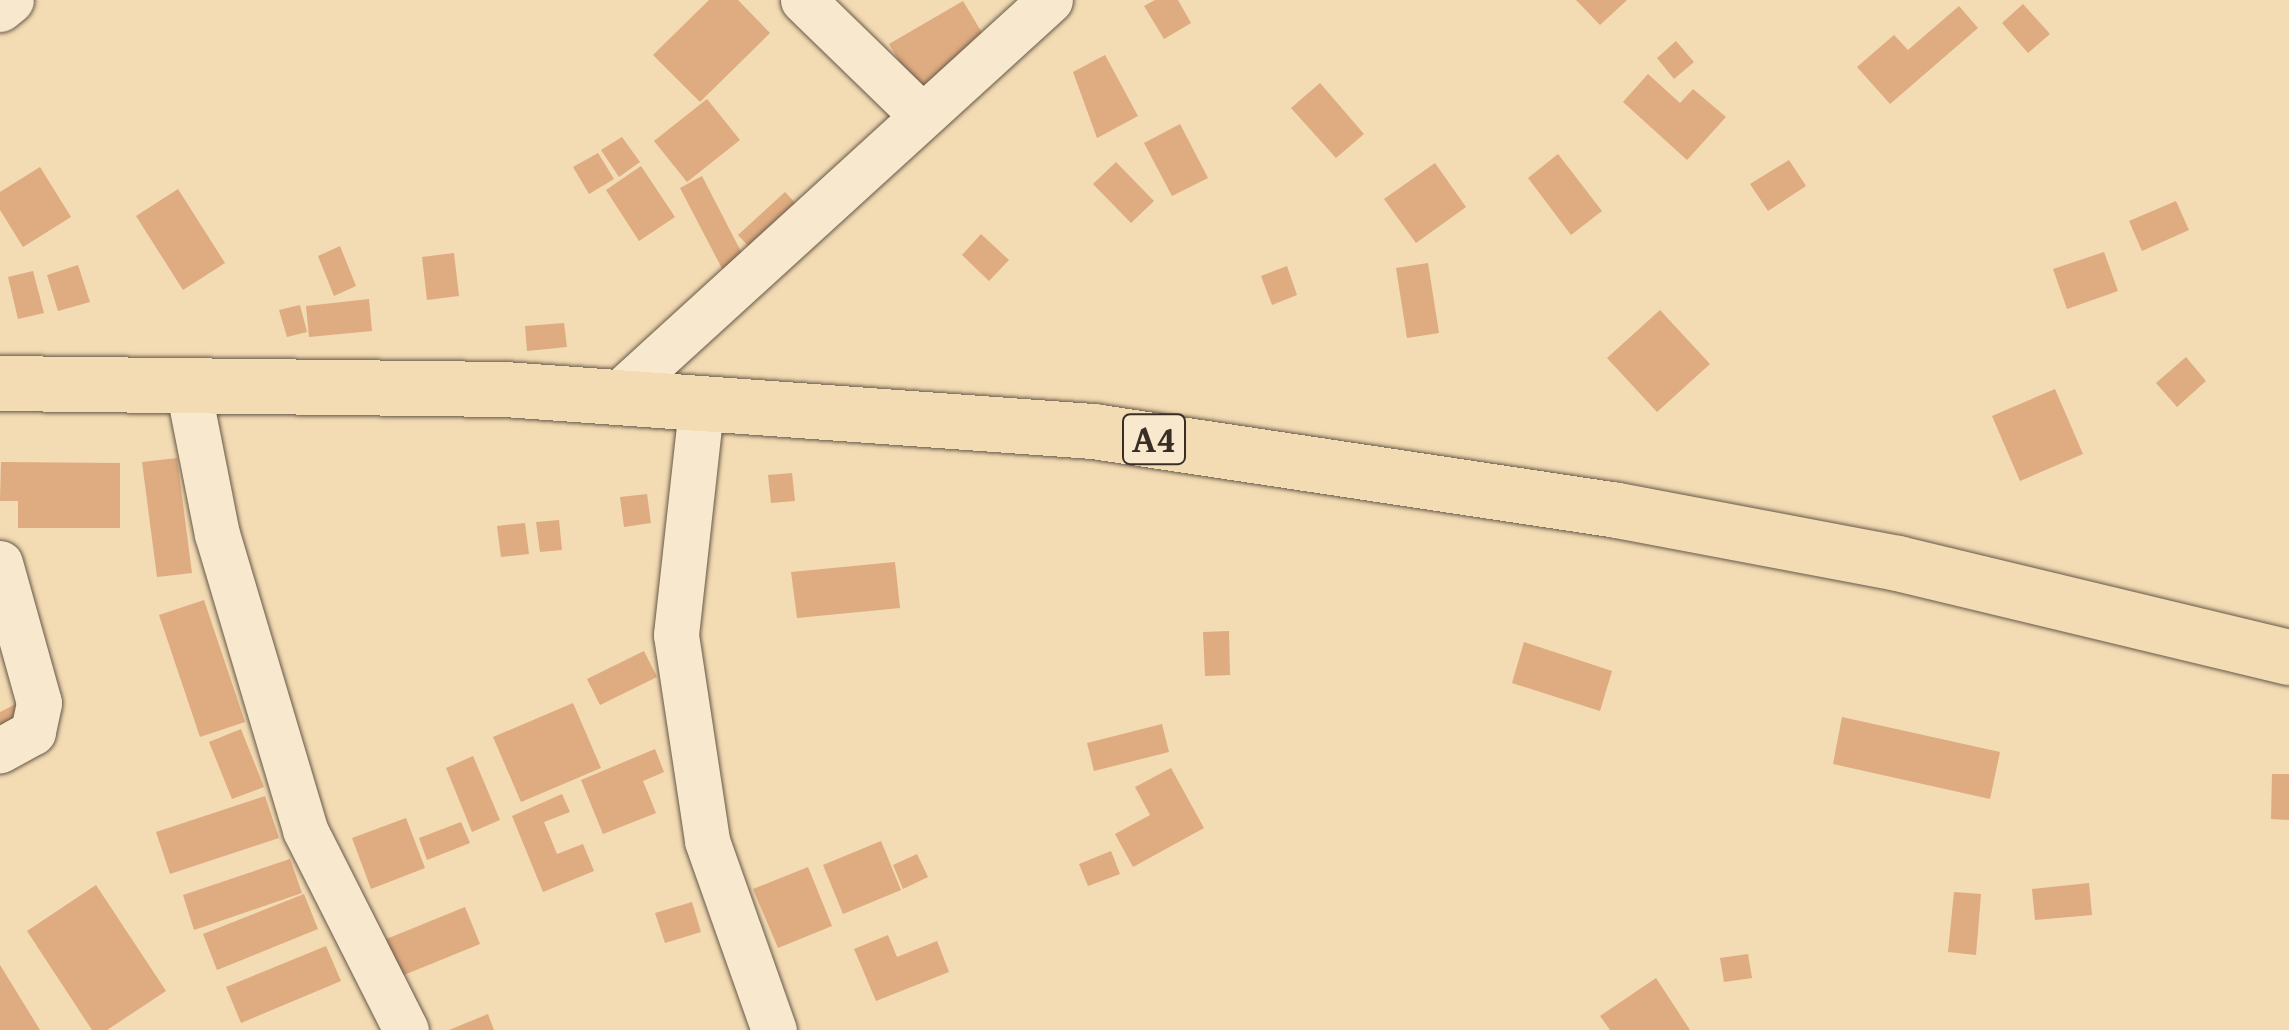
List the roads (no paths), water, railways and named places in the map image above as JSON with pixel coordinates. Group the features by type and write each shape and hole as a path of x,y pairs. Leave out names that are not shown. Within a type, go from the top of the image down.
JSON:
{"highway":[{"name":"A4","path":"0,383 187,383 617,395 1093,431 1345,464 1897,564 2289,657"}],"street":[{"path":"0,10 11,0"},
{"path":"803,0 919,113"},
{"path":"617,395 919,113 1050,0"},
{"path":"187,383 218,534 304,830 406,1030"},
{"path":"702,399 676,635 707,841 774,1030"},
{"path":"0,562 39,702 33,732 0,750"}]}
